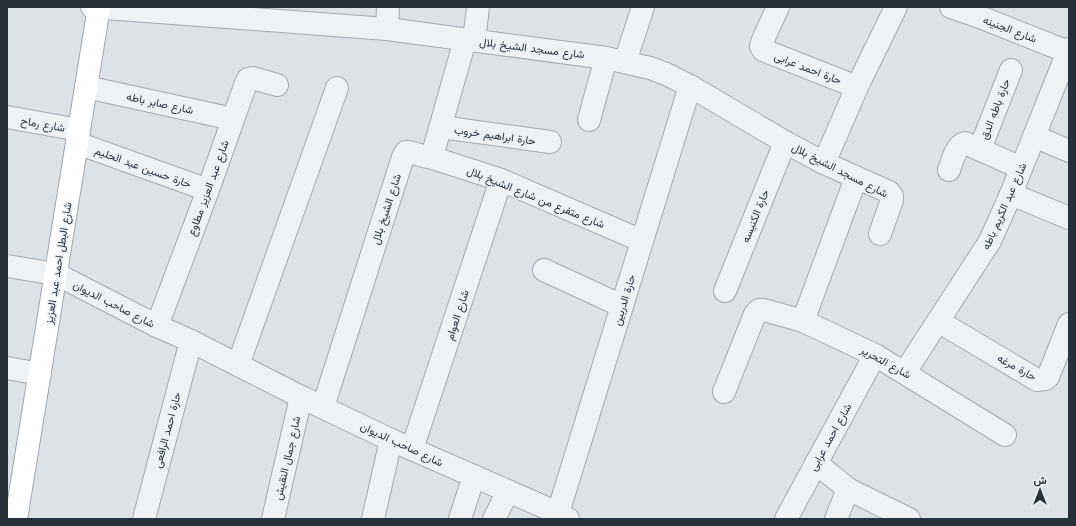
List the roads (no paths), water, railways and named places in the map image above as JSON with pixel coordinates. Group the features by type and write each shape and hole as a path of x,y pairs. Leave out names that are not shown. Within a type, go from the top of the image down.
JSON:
{"main road":[{"name":"شارع البطل احمد عبد العزيز","path":"19,518 40,374 99,7"}],"street":[{"name":"شارع مسجد الشيخ بلال","path":"92,7 387,29 615,60 650,68 690,86 785,142 824,163 889,192 892,196 892,200 880,234"},
{"path":"387,29 388,7"},
{"path":"430,157 433,153 469,41 478,7"},
{"path":"589,120 615,60 643,7"},
{"name":"حارة احمد عرابى","path":"778,7 761,46 763,50 857,87"},
{"path":"824,163 857,87 896,7"},
{"name":"شارع الجنينه","path":"951,7 984,18 1067,56"},
{"name":"شارع عبد الكريم باطه","path":"905,372 990,241 1022,168 1067,56"},
{"name":"حارة باطه الدق","path":"980,149 1011,70"},
{"name":"شارع عبد العزيز مطاوع","path":"157,326 248,79 253,78 277,85"},
{"name":"حارة الدربين","path":"563,516 622,306 690,86"},
{"name":"شارع صابر باطه","path":"86,87 233,119"},
{"path":"238,365 337,88"},
{"name":"شارع رماح","path":"7,117 78,136"},
{"name":"حارة ابراهيم خروب","path":"441,127 550,142"},
{"name":"حارة حسين عبد الحليم","path":"78,136 208,190"},
{"path":"1034,136 1069,151"},
{"name":"حارة الكنيسه","path":"725,290 785,142"},
{"path":"949,170 962,143 968,143 1022,168"},
{"name":"شارع الشيخ بلال","path":"323,407 404,154 409,152 430,157"},
{"name":"شارع متفرع من شارع الشيخ بلال","path":"430,157 501,180 642,241"},
{"path":"803,320 856,178"},
{"name":"شارع العوام","path":"412,449 501,180"},
{"path":"1011,194 1069,218"},
{"name":"شارع صاحب الديوان","path":"7,266 56,274 157,326 391,440 563,516"},
{"path":"544,270 622,306"},
{"name":"شارع التحرير","path":"724,392 756,314 759,310 764,310 803,320 875,354 1005,435"},
{"name":"حارة مرغه","path":"938,321 1030,376 1041,380 1048,377 1069,324"},
{"name":"حارة احمد الرافعى","path":"144,519 190,341"},
{"name":"شارع احمد عرابى","path":"786,519 875,354"},
{"path":"7,368 40,374"},
{"name":"شارع جمال النقيش","path":"273,519 302,397"},
{"path":"373,519 391,440"},
{"path":"816,463 848,489 909,519"},
{"path":"460,519 474,476"},
{"path":"836,519 848,489"},
{"path":"494,519 508,491"}]}
